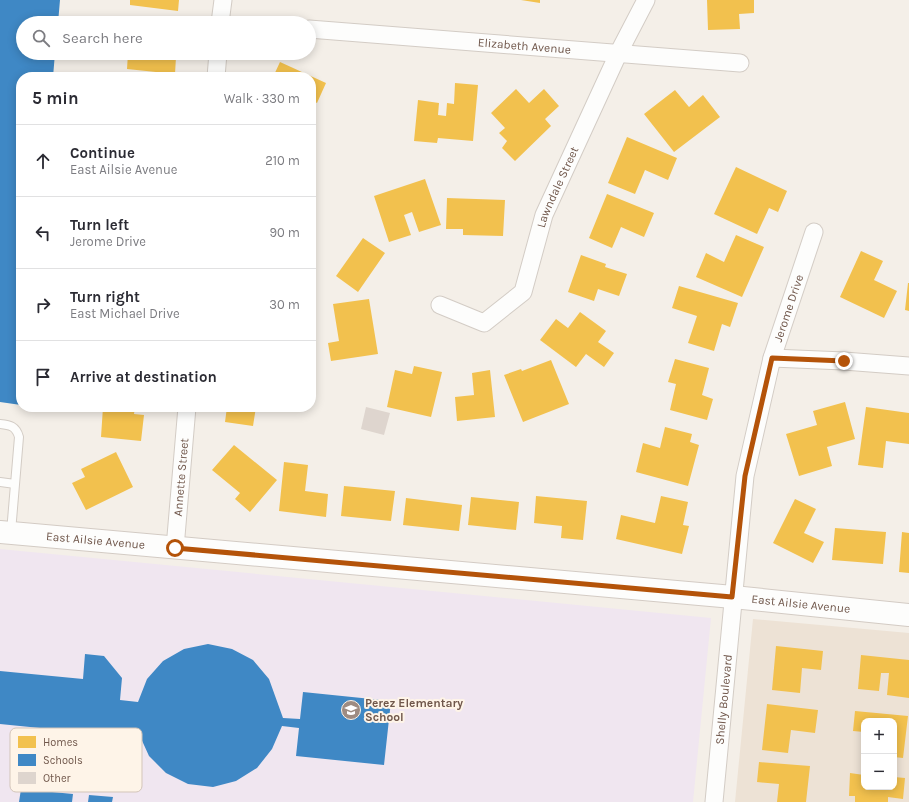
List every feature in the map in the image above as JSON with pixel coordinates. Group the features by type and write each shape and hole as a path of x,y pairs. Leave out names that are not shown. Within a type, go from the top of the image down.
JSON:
{"street":[{"path":"223,0 224,16"},
{"name":"Lawndale Street","path":"440,306 484,323 523,292 544,215 619,52 646,0"},
{"name":"Elizabeth Avenue","path":"316,30 619,52 740,63"},
{"path":"216,72 217,60"},
{"name":"Jerome Drive","path":"732,597 745,476 772,358 814,232"},
{"path":"772,358 844,361 909,366"},
{"name":"Annette Street","path":"175,548 187,412"},
{"name":"East Ailsie Avenue","path":"6,532 732,597 909,615"},
{"name":"Shelly Boulevard","path":"714,802 732,597"}],"lane":[{"path":"0,424 11,425 18,430 19,437 15,484 6,532"},
{"path":"0,482 15,484"}],"shaded area":[{"name":"Perez Elementary School","path":"0,549 711,618 693,802 0,802"},
{"path":"753,619 909,633 909,802 735,802"}],"building: Homes":[{"path":"130,0 179,0 178,11 130,5"},
{"path":"521,0 540,0 540,3"},
{"path":"707,0 754,0 754,13 739,14 740,29 708,30"},
{"path":"128,60 176,60 175,72 156,72 127,69"},
{"path":"280,62 302,72 275,72"},
{"path":"316,78 326,83 316,102"},
{"path":"455,83 478,85 473,141 438,138 437,143 414,141 418,100 439,103 438,115 446,116 447,103 454,104"},
{"path":"516,89 529,103 544,89 559,106 545,119 551,126 515,161 502,148 507,141 499,133 505,128 491,113"},
{"path":"675,90 689,107 703,95 720,117 674,152 644,114"},
{"path":"627,137 677,158 668,180 645,170 635,194 608,183"},
{"path":"736,167 787,191 778,212 769,208 757,234 714,214"},
{"path":"425,179 441,225 419,232 412,212 404,215 411,235 389,242 374,196"},
{"path":"607,194 654,213 644,237 621,227 612,248 589,238"},
{"path":"447,198 505,200 503,236 463,235 463,229 446,229"},
{"path":"736,235 764,247 742,297 696,277 706,253 724,262"},
{"path":"363,238 385,253 358,292 336,276"},
{"path":"861,251 883,261 874,280 897,291 884,318 840,297"},
{"path":"581,255 606,264 605,267 627,274 619,296 598,289 594,301 568,292"},
{"path":"909,283 909,311 905,310"},
{"path":"679,286 738,303 730,327 722,324 714,351 688,343 697,316 672,308"},
{"path":"369,299 378,354 331,361 328,343 339,341 333,304"},
{"path":"580,312 606,331 598,342 614,353 604,367 586,354 576,367 540,340 556,319 568,328"},
{"path":"675,359 709,368 702,395 713,399 707,420 670,410 676,384 668,382"},
{"path":"551,360 569,404 523,422 504,375 521,369 522,371"},
{"path":"414,366 442,372 431,417 387,407 395,370 412,374"},
{"path":"490,370 495,417 457,421 455,397 474,395 472,373"},
{"path":"845,402 855,439 827,447 832,466 799,476 786,434 817,425 813,411"},
{"path":"866,407 909,413 909,444 886,441 883,468 858,465"},
{"path":"103,412 134,412 134,414 144,415 141,441 101,437"},
{"path":"226,412 255,412 253,426 225,422"},
{"path":"665,427 692,434 690,442 699,445 688,486 636,472 643,443 660,448"},
{"path":"234,445 277,480 250,512 235,499 240,493 212,470"},
{"path":"116,452 133,487 86,510 72,483 85,477 81,469"},
{"path":"284,462 308,465 305,491 328,494 326,517 279,511"},
{"path":"344,486 395,491 391,521 341,516"},
{"path":"536,496 587,501 583,540 561,538 562,526 534,523"},
{"path":"661,496 688,502 683,525 689,526 682,554 616,539 621,515 655,523"},
{"path":"471,497 519,502 516,530 468,525"},
{"path":"406,498 462,505 459,531 403,525"},
{"path":"795,499 816,509 804,533 824,542 813,563 773,543"},
{"path":"835,528 886,532 883,564 832,560"},
{"path":"902,532 909,533 909,573 899,572"},
{"path":"776,646 823,651 821,670 802,668 800,693 772,690"},
{"path":"861,655 909,660 909,698 887,695 889,673 881,673 879,691 858,689"},
{"path":"767,704 818,710 815,733 791,730 788,753 762,750"},
{"path":"855,711 908,716 903,758 897,757 897,718 861,718 861,732 853,731"},
{"path":"759,762 810,766 806,802 777,802 779,784 757,782"},
{"path":"850,773 861,775 861,790 897,790 897,777 905,778 903,799 888,797 888,802 855,802 855,796 849,796"}],"building: Schools":[{"path":"0,0 60,0 59,16 16,16 16,60 54,60 53,72 16,72 16,404 0,402"},
{"path":"208,644 232,649 253,660 269,679 283,718 300,719 303,692 391,701 384,765 296,756 299,728 282,726 272,749 257,768 236,781 213,787 188,784 166,773 149,756 142,741 142,728 40,728 0,724 0,671 83,679 85,654 104,656 122,678 120,700 138,702 147,679 163,661 184,649"},
{"path":"21,792 52,792 73,794 72,802 19,802"},
{"path":"89,795 113,797 112,802 88,802"}],"building: Other":[{"path":"366,407 390,413 384,435 361,429"}],"place":[{"name":"Perez Elementary School","path":"351,710"}],"route":[{"path":"175,548 732,597 745,476 772,358 844,361"}]}
